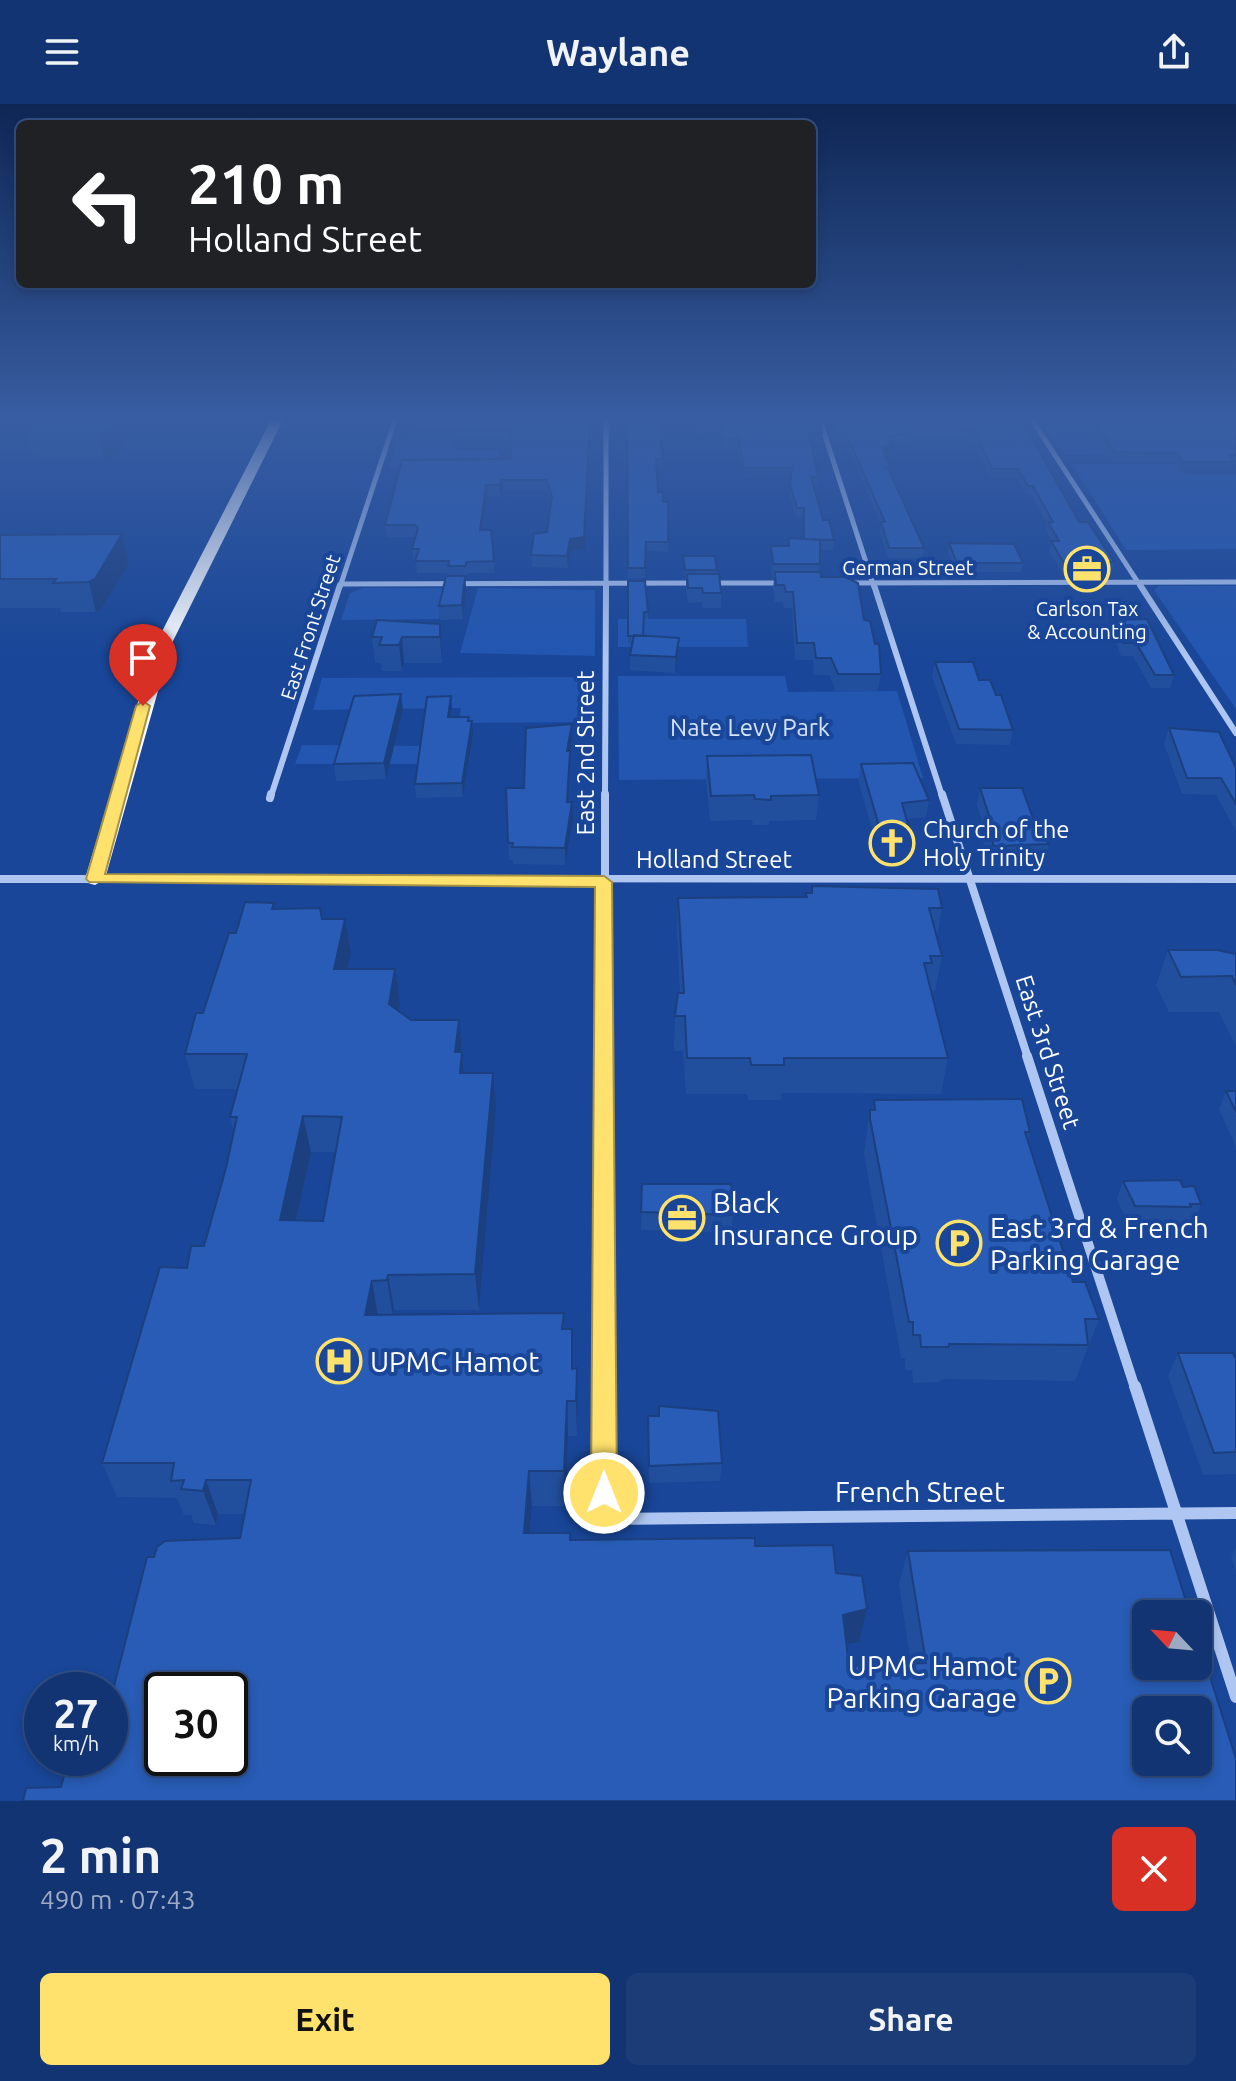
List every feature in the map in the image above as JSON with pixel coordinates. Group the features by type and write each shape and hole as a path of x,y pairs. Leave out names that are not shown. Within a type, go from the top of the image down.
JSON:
{"highway":[{"path":"95,879 163,645 237,499"}],"street":[{"name":"East Front Street","path":"270,798 369,499"},
{"name":"East 2nd Street","path":"604,1519 606,499"},
{"name":"East 3rd Street","path":"845,499 1236,1697"},
{"path":"1083,499 1236,733"},
{"name":"German Street","path":"842,583 1236,582"},
{"path":"341,584 799,583"},
{"name":"Holland Street","path":"0,879 604,882 1236,879"},
{"name":"French Street","path":"604,1519 1236,1513"}],"green space":[{"path":"1094,499 1236,499 1236,549 1126,550"},
{"path":"1159,586 1236,586 1236,709 1154,590"},
{"path":"363,588 446,588 439,619 341,620 350,593"},
{"path":"478,588 595,590 595,656 460,653"},
{"path":"618,619 746,619 748,647 618,647"},
{"name":"Nate Levy Park","path":"618,676 785,676 788,692 897,691 923,778 619,780"},
{"path":"595,677 595,722 458,723 461,708 313,710 322,678"},
{"path":"302,745 425,746 421,764 295,764"}],"building":[{"path":"392,499 484,499 480,530 491,530 494,561 448,566 449,561 415,561 419,549 412,549 418,528 415,525 385,525"},
{"path":"552,499 586,499 584,537 570,539 567,556 531,555 534,534 547,532"},
{"path":"628,499 663,499 663,502 668,502 668,542 646,542 645,568 628,568"},
{"path":"794,499 817,499 823,520 829,520 834,540 804,539 804,508 797,508"},
{"path":"875,499 902,499 924,548 889,548 881,522 885,522"},
{"path":"1040,499 1066,499 1079,522 1088,522 1114,562 1064,563 1051,541 1059,541 1048,522 1053,522"},
{"path":"122,534 95,579 89,582 0,579 0,535"},
{"path":"789,538 820,540 820,564 773,564 771,546 789,546"},
{"path":"949,543 1014,544 1023,563 957,563"},
{"path":"683,556 715,556 717,570 685,570"},
{"path":"775,572 821,572 821,577 845,577 858,583 864,620 870,621 875,644 879,644 881,674 838,674 831,658 816,658 814,643 797,643 793,592 786,592 784,585 776,585"},
{"path":"687,574 719,574 721,593 703,593 702,588 688,588"},
{"path":"446,576 465,576 462,605 439,606"},
{"path":"628,581 645,581 648,612 644,612 643,636 628,636"},
{"path":"1147,619 1174,675 1155,675 1136,643 1124,643 1116,620"},
{"path":"377,620 440,624 440,637 402,637 399,645 379,645 382,637 372,637"},
{"path":"634,635 679,638 676,657 630,655"},
{"path":"935,662 973,662 979,680 990,680 996,695 1001,695 1013,730 959,729"},
{"path":"401,694 384,763 334,764 354,696"},
{"path":"451,696 448,717 469,717 468,721 472,721 462,783 415,784 427,697"},
{"path":"572,724 567,751 570,751 567,802 572,802 565,848 512,847 513,843 508,843 506,788 524,788 526,728"},
{"path":"1169,728 1219,732 1236,768 1236,804 1221,778 1187,778"},
{"path":"811,755 819,795 771,796 771,800 755,799 754,795 711,796 707,756"},
{"path":"913,763 929,800 902,803 913,843 884,843 861,764"},
{"path":"980,788 1022,788 1035,824 1049,844 994,846 986,825 992,825"},
{"path":"812,886 938,889 942,908 929,908 942,956 930,956 932,963 924,963 948,1058 784,1058 784,1065 751,1065 750,1058 687,1058 685,1016 675,1016 678,993 684,993 678,898 807,897 805,893 812,893"},
{"name":"UPMC Hamot","path":"245,902 274,903 272,909 320,908 322,919 345,919 334,969 395,969 389,1004 411,1020 459,1020 455,1052 462,1052 460,1073 493,1073 475,1274 388,1275 387,1280 372,1281 365,1315 564,1313 562,1329 572,1329 572,1369 577,1368 576,1401 567,1401 564,1471 529,1471 524,1533 570,1533 570,1540 755,1538 755,1546 833,1545 836,1573 862,1576 867,1609 843,1615 849,1666 926,1663 908,1551 1170,1550 1186,1600 1132,1600 1132,1680 1211,1680 1236,1759 1236,1801 23,1801 26,1788 61,1787 64,1776 128,1776 128,1672 118,1672 147,1557 154,1557 157,1547 165,1541 240,1538 251,1480 206,1480 203,1491 181,1489 184,1480 171,1481 174,1463 102,1463 160,1267 187,1268 191,1246 204,1246 226,1168 237,1117 230,1117 247,1054 185,1054 196,1013 203,1013 229,933 236,933","holes":["303,1116 342,1117 323,1221 280,1220"]},
{"path":"1168,950 1217,950 1236,954 1236,985 1232,976 1181,977"},
{"path":"1226,1091 1236,1091 1236,1112"},
{"name":"East 3rd & French Parking Garage","path":"1022,1099 1030,1132 1025,1132 1073,1282 1085,1282 1099,1319 1085,1319 1088,1345 949,1344 949,1347 921,1347 920,1335 913,1335 913,1322 909,1322 870,1119 870,1110 875,1110 874,1100"},
{"path":"1180,1180 1183,1187 1194,1186 1201,1204 1190,1204 1191,1207 1135,1206 1123,1181"},
{"path":"642,1184 730,1184 733,1215 641,1212"},
{"path":"1178,1353 1233,1353 1236,1359 1236,1452 1214,1453"},
{"path":"659,1406 718,1411 722,1463 649,1466 648,1416 659,1416"}],"place":[{"name":"Carlson Tax & Accounting","path":"1087,569"},
{"name":"Church of the Holy Trinity","path":"892,843"},
{"name":"Black Insurance Group","path":"682,1218"},
{"name":"East 3rd & French Parking Garage","path":"959,1243"},
{"name":"UPMC Hamot","path":"339,1361"},
{"name":"UPMC Hamot Parking Garage","path":"1048,1681"}],"route":[{"path":"143,706 95,879 604,882 604,1493"}]}
